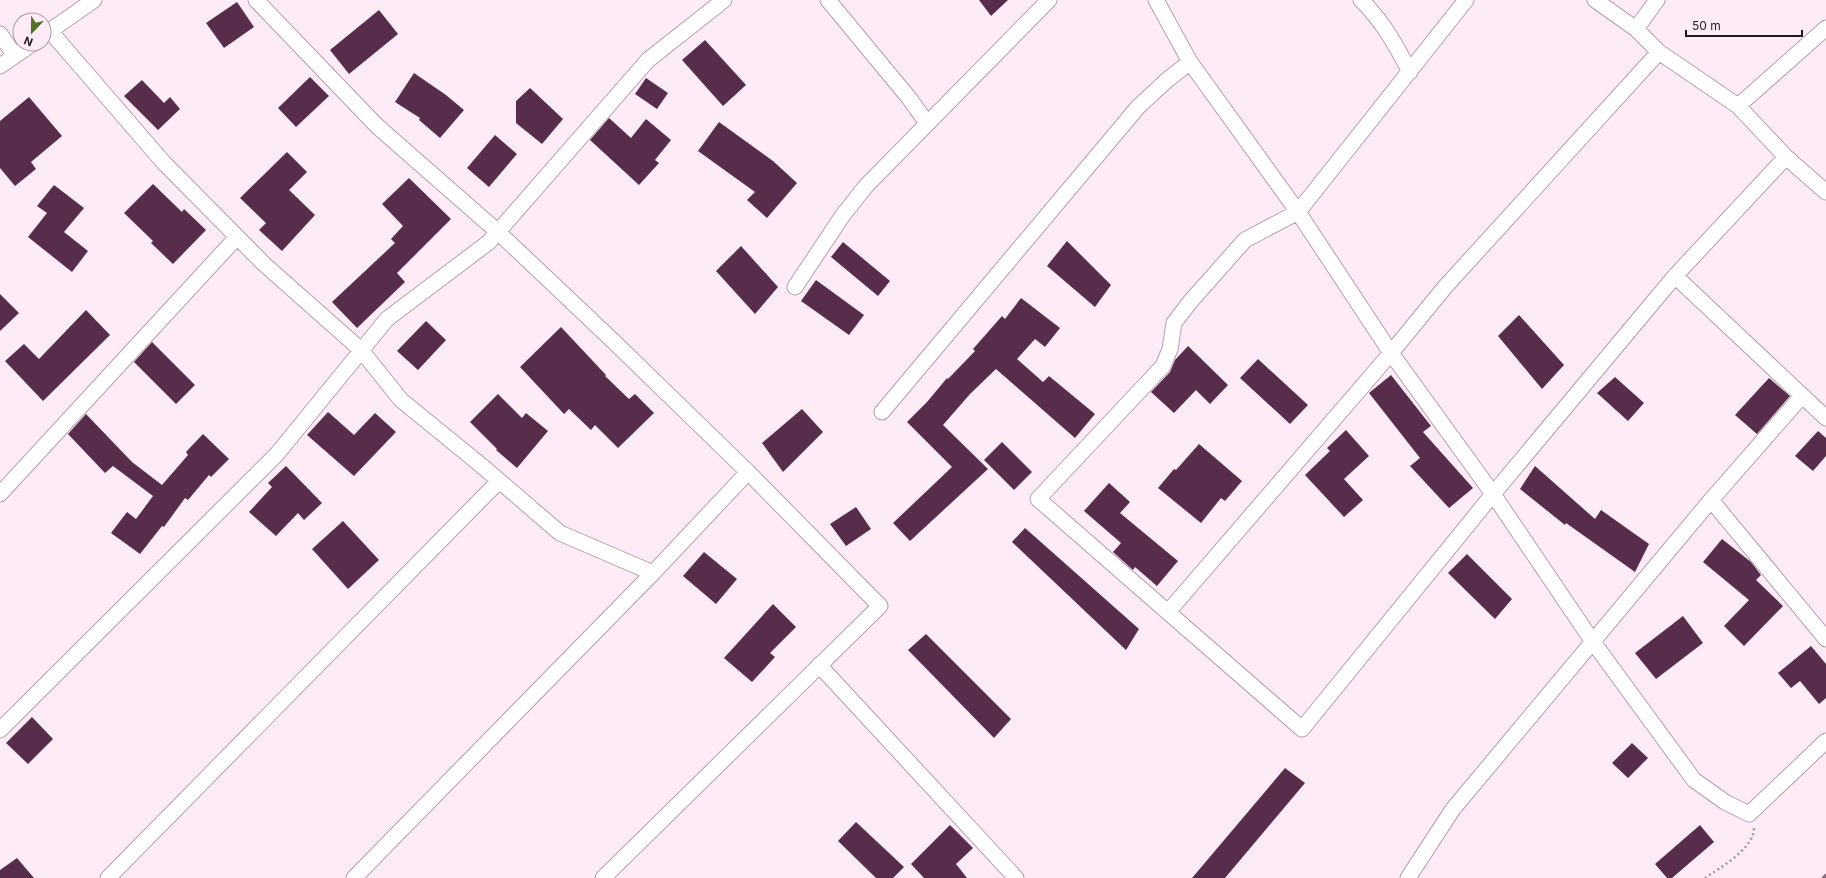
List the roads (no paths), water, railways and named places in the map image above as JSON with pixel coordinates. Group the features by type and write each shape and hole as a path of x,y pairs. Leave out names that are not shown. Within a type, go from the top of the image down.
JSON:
{"street":[{"path":"52,29 94,0"},
{"path":"256,0 377,126 498,232 748,472 880,606 603,878"},
{"path":"0,730 277,454 387,319 489,242 648,60 724,0"},
{"path":"828,0 909,98 927,124"},
{"path":"795,287 843,215 866,186 1049,0"},
{"path":"1156,0 1190,62 1298,212 1391,353 1493,494 1593,642 1694,780 1725,802 1749,814 1826,741"},
{"path":"1361,0 1372,10 1387,30 1410,72"},
{"path":"1466,0 1298,212 1245,240 1190,302 1174,323 1170,349 1163,366 1038,499 1302,729 1493,494 1675,276 1786,157"},
{"path":"1595,0 1636,29 1659,52 1738,106 1786,157 1826,192"},
{"path":"1636,29 1657,0"},
{"path":"1738,106 1826,28"},
{"path":"0,34 15,56"},
{"path":"52,39 164,163 237,237 264,264 362,350 401,400 560,533 653,573"},
{"path":"0,66 21,52"},
{"path":"1168,612 1391,353 1445,287 1659,52"},
{"path":"882,412 1138,107 1166,81 1190,62"},
{"path":"0,494 237,237"},
{"path":"1675,276 1826,418"},
{"path":"1408,878 1453,809 1711,500 1802,396"},
{"path":"354,878 653,573 748,472"},
{"path":"108,878 499,481"},
{"path":"1711,500 1826,639"},
{"path":"819,665 1016,878"}]}
